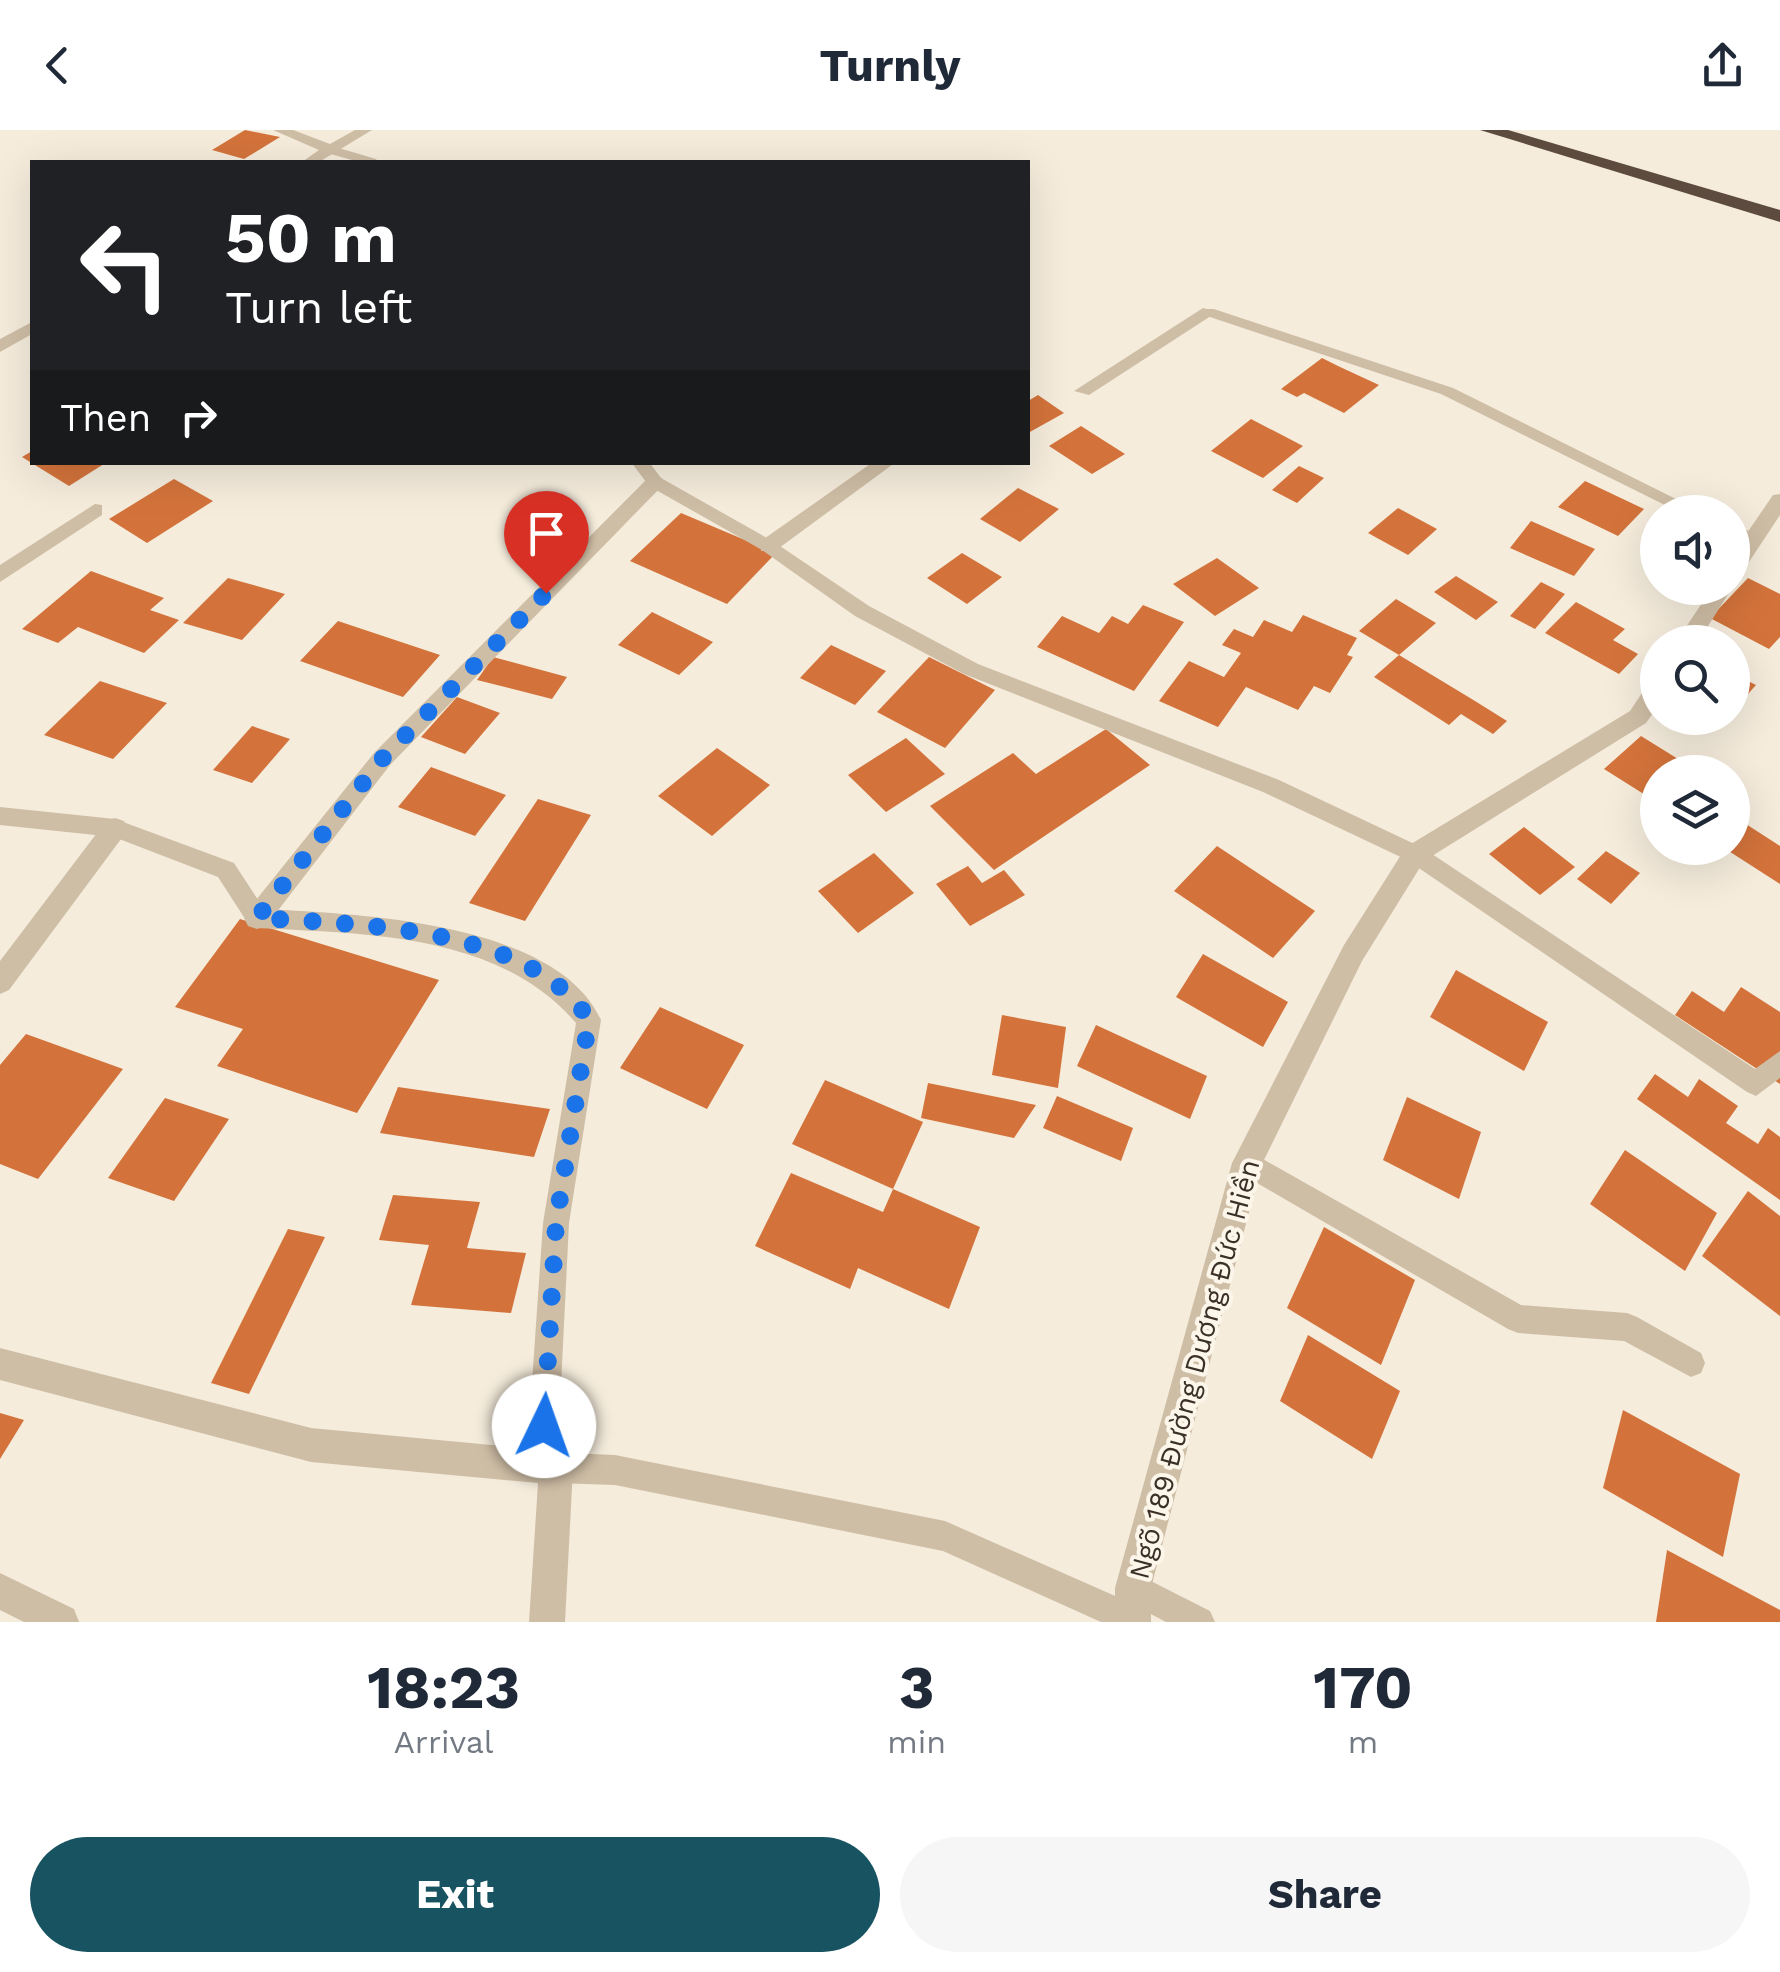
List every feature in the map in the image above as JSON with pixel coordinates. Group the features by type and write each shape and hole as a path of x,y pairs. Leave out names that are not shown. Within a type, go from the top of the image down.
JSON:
{"highway":[{"path":"1489,130 1780,216"}],"street":[{"path":"280,130 332,150"},
{"path":"313,160 365,130"},
{"path":"1082,390 1209,312"},
{"path":"0,347 30,328"},
{"path":"768,546 883,465"},
{"path":"257,918 382,759 654,482"},
{"path":"0,575 94,510"},
{"path":"1750,544 1777,511"},
{"name":"Ngõ 189 Đường Dương Đức Hiền","path":"1133,1610 1247,1163 1353,953 1415,854 1640,714"},
{"path":"0,982 115,828"},
{"path":"0,1364 311,1446 556,1468 548,1622"},
{"path":"0,1591 61,1622"}],"lane":[{"path":"332,150 364,160"},
{"path":"1209,312 1447,391 1658,495"},
{"path":"641,465 654,482 768,546 862,611 971,670 1271,786 1415,854 1756,1084 1780,1062"},
{"path":"1750,536 1754,538"},
{"path":"0,816 115,828 226,870 257,918 408,928 490,952 556,984 577,1000 589,1020 556,1223 544,1426 556,1468 615,1470 945,1536 1133,1610 1199,1622"},
{"path":"1247,1163 1518,1319 1627,1326 1692,1363"}],"building":[{"path":"245,130 280,137 244,159 212,150"},
{"path":"1322,358 1379,385 1344,413 1304,393 1297,397 1281,389"},
{"path":"1038,395 1064,413 1030,432 1030,400"},
{"path":"1251,419 1303,446 1263,478 1211,451"},
{"path":"1081,426 1125,454 1092,474 1049,446"},
{"path":"35,465 102,465 69,486"},
{"path":"1299,466 1324,478 1297,503 1272,490"},
{"path":"174,479 213,501 147,543 109,519"},
{"path":"1585,481 1640,507 1640,513 1618,536 1558,507"},
{"path":"1018,488 1059,509 1020,542 980,519"},
{"path":"1398,508 1437,529 1408,555 1368,533"},
{"path":"681,513 776,553 727,604 630,561"},
{"path":"1531,521 1595,549 1574,576 1510,548"},
{"path":"962,553 1002,577 967,604 927,578"},
{"path":"1217,558 1259,588 1215,616 1173,584"},
{"path":"91,571 164,598 150,610 179,620 144,653 78,627 58,643 22,629"},
{"path":"1456,576 1498,602 1476,620 1434,592"},
{"path":"228,578 285,594 242,640 183,623"},
{"path":"1750,579 1780,594 1780,637 1769,649 1750,639 1750,625 1723,625 1710,618 1722,605 1750,605"},
{"path":"1541,582 1565,594 1535,629 1510,616"},
{"path":"1396,599 1436,623 1399,655 1359,631"},
{"path":"1576,602 1625,629 1613,640 1638,654 1619,674 1545,633"},
{"path":"1143,605 1184,622 1134,691 1037,647 1062,616 1099,633 1112,616 1128,624"},
{"path":"652,612 713,642 679,675 618,645"},
{"path":"1303,615 1357,638 1347,655 1353,657 1330,693 1314,686 1298,710 1246,687 1218,727 1159,701 1189,661 1224,677 1241,653 1222,645 1234,629 1253,637 1264,620 1292,632"},
{"path":"338,621 440,655 403,697 300,661"},
{"path":"831,645 886,671 855,705 800,678"},
{"path":"1399,655 1507,721 1493,734 1461,714 1449,725 1374,677"},
{"path":"493,657 567,677 552,699 477,680"},
{"path":"929,657 995,690 945,748 877,712"},
{"path":"100,681 167,703 113,759 44,735"},
{"path":"457,697 500,713 465,754 421,737"},
{"path":"252,726 290,739 252,783 213,770"},
{"path":"1106,729 1150,765 994,870 930,806 1013,753 1036,774"},
{"path":"1641,736 1672,755 1640,755 1640,792 1604,769"},
{"path":"906,738 945,774 886,812 848,775"},
{"path":"717,748 770,785 712,836 658,796"},
{"path":"431,767 506,795 475,836 398,807"},
{"path":"538,799 591,815 525,921 469,903"},
{"path":"1524,827 1575,867 1540,895 1489,854"},
{"path":"1750,827 1780,846 1780,884 1750,865"},
{"path":"1217,846 1315,911 1273,958 1174,891"},
{"path":"1606,851 1640,873 1611,904 1577,879"},
{"path":"874,853 914,893 858,933 818,891"},
{"path":"968,866 982,883 1004,870 1025,895 970,926 936,884"},
{"path":"240,919 439,980 357,1113 217,1066 243,1029 175,1007"},
{"path":"1203,954 1288,1002 1263,1047 1176,997"},
{"path":"1456,970 1548,1022 1524,1071 1430,1017"},
{"path":"1741,987 1780,1012 1780,1084 1675,1015 1692,991 1724,1012"},
{"path":"660,1007 744,1045 707,1109 620,1068"},
{"path":"1002,1015 1066,1027 1058,1088 992,1075"},
{"path":"1096,1025 1207,1076 1190,1119 1077,1066"},
{"path":"26,1034 123,1069 38,1179 0,1164 0,1065"},
{"path":"1655,1074 1688,1097 1699,1079 1738,1106 1726,1123 1758,1144 1768,1128 1780,1137 1780,1200 1637,1099"},
{"path":"825,1080 923,1122 893,1189 792,1144"},
{"path":"928,1083 1036,1105 1014,1138 921,1118"},
{"path":"398,1087 550,1109 534,1157 380,1133"},
{"path":"1057,1096 1133,1128 1121,1161 1043,1128"},
{"path":"1407,1097 1481,1132 1459,1199 1383,1160"},
{"path":"165,1098 229,1119 174,1201 108,1178"},
{"path":"1625,1150 1717,1213 1685,1271 1590,1204"},
{"path":"791,1173 883,1212 893,1189 980,1227 949,1309 858,1268 850,1289 755,1246"},
{"path":"1748,1191 1780,1216 1780,1316 1702,1256"},
{"path":"393,1195 480,1202 467,1248 526,1253 511,1313 411,1305 429,1245 379,1240"},
{"path":"1324,1227 1415,1280 1381,1365 1287,1308"},
{"path":"288,1229 325,1237 249,1394 211,1383"},
{"path":"1308,1335 1400,1391 1372,1459 1280,1401"},
{"path":"1623,1410 1740,1474 1723,1557 1603,1488"},
{"path":"0,1413 24,1420 0,1459"},
{"path":"1667,1550 1780,1610 1780,1622 1656,1622"}],"route":[{"path":"544,1426 556,1223 589,1020 577,1000 556,984 506,957 408,928 257,918 382,759 546,593"}]}
